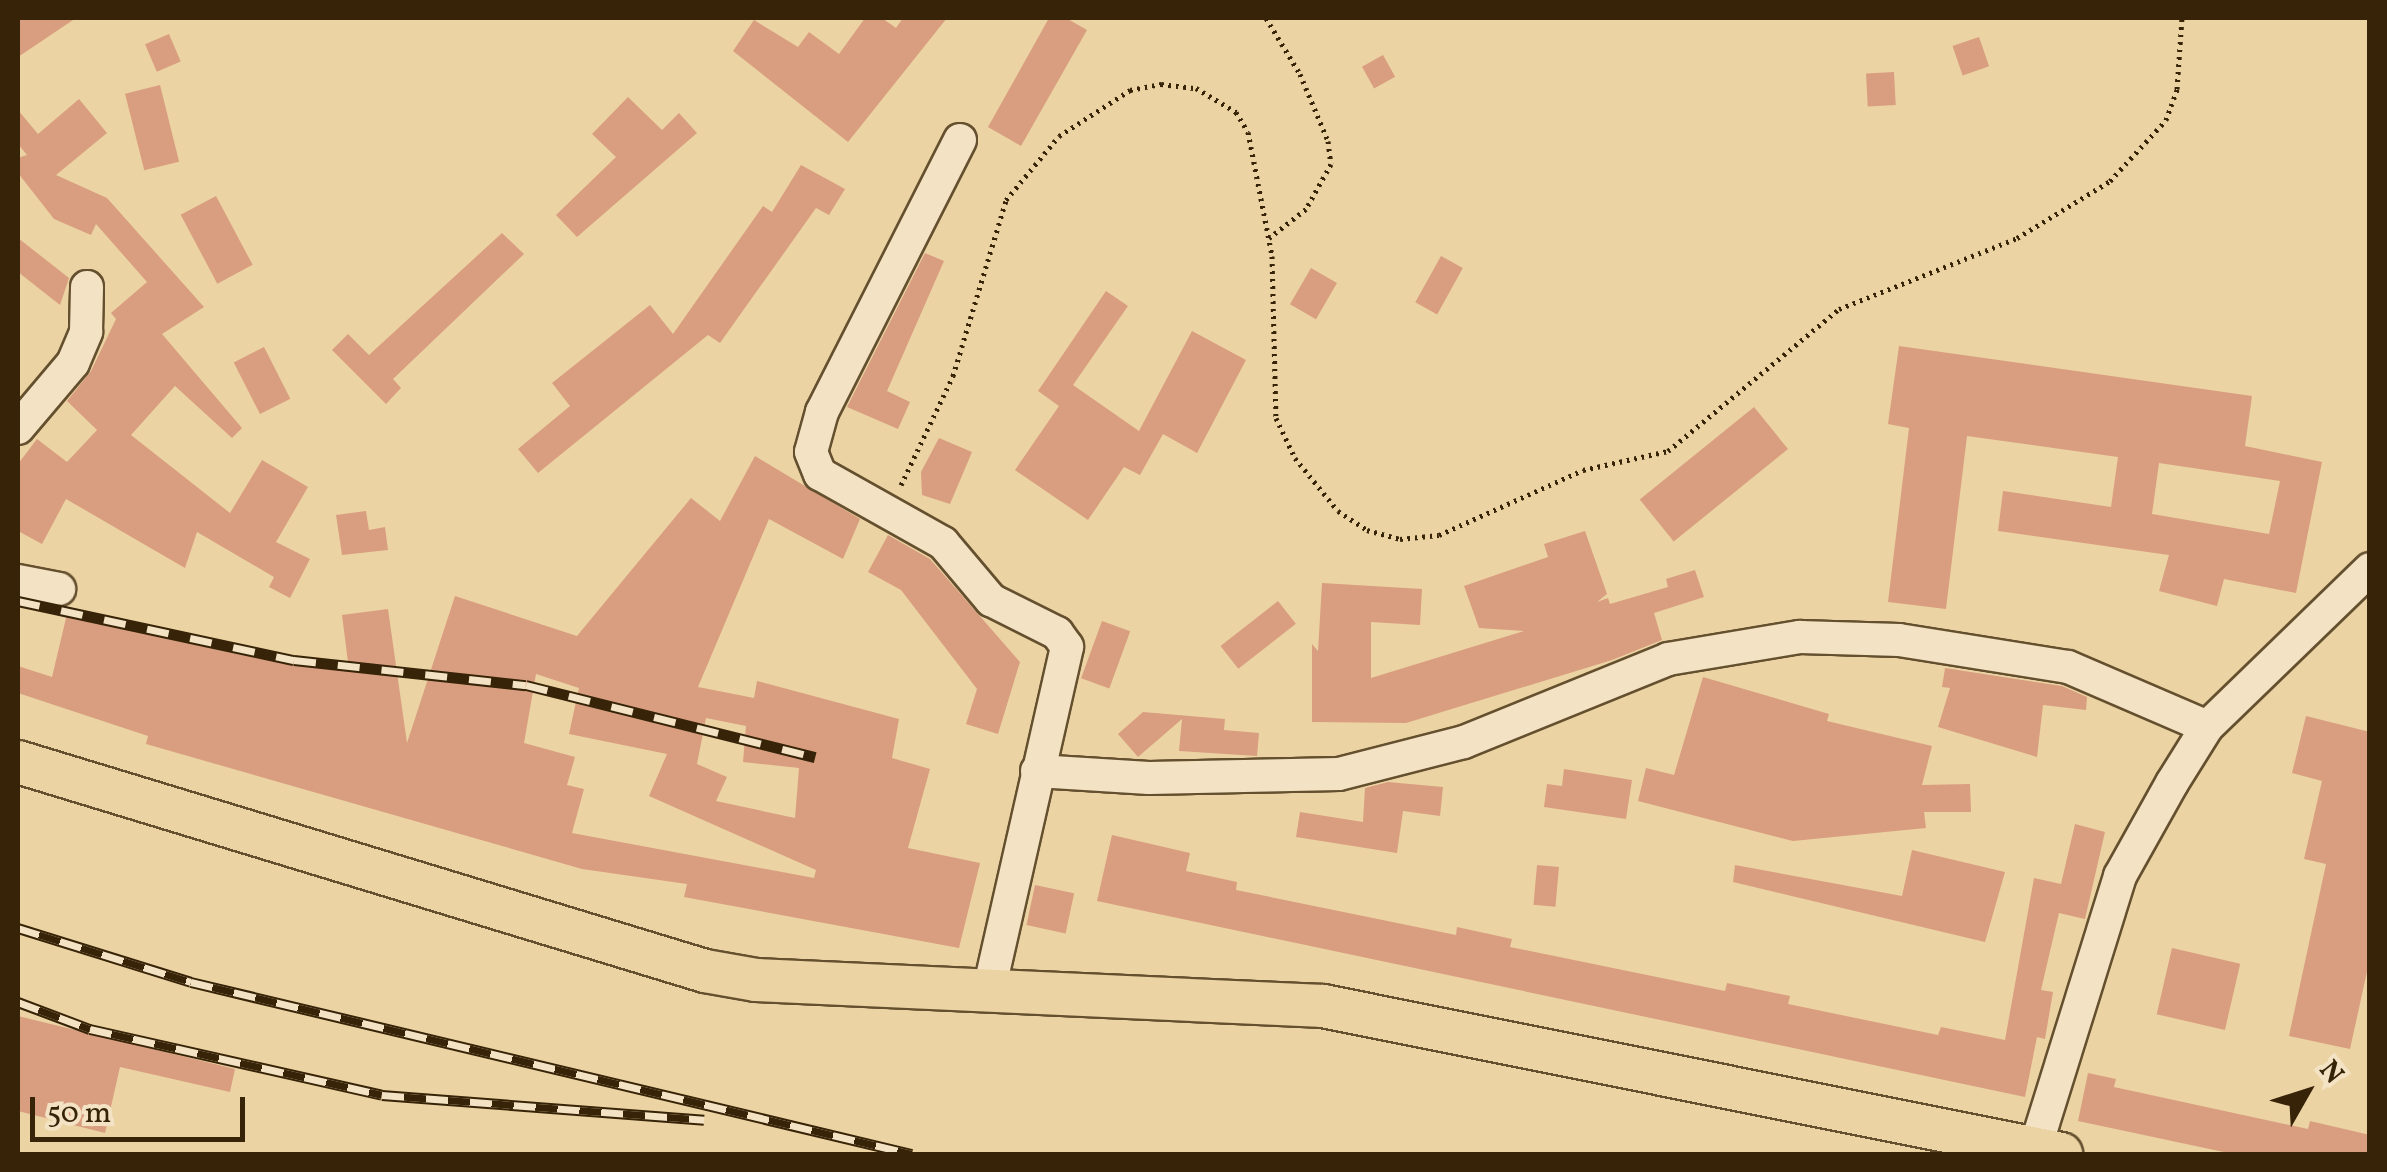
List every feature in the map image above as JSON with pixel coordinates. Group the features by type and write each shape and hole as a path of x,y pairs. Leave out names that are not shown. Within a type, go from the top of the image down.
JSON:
{"main road":[{"path":"18,762 705,971 756,980 1323,1006 2048,1152"}],"street":[{"path":"960,140 822,412 812,452 820,474 944,543 991,600 1056,633 1067,648 989,990"},
{"path":"18,428 73,363 86,332 86,287"},
{"path":"2048,1152 2120,876 2207,727 2370,569"},
{"path":"18,581 58,589"},
{"path":"1037,771 1149,778 1339,774 1428,754 1668,659 1800,637 1899,640 2068,667 2207,727"}],"path":[{"path":"1266,18 1300,74 1328,141 1331,164 1306,208 1269,238"},
{"path":"889,513 953,376 1006,200 1030,164 1093,110 1161,84 1216,97 1248,132 1269,238 1277,326 1270,370 1276,418 1295,458 1338,510 1367,530 1400,538 1439,534 1583,470 1668,451 1838,309 2017,238 2110,181 2166,120 2177,89 2182,18"}],"building":[{"path":"18,18 76,18 18,57"},
{"path":"865,18 882,18 896,28 903,18 947,18 848,142 733,51 754,20 798,47 809,32 839,54"},
{"path":"1049,18 1066,18 1087,30 1021,146 988,127"},
{"path":"169,34 181,62 157,72 145,44"},
{"path":"1979,37 1989,66 1963,75 1953,46"},
{"path":"1383,55 1395,77 1374,89 1362,67"},
{"path":"1894,72 1896,105 1868,106 1866,73"},
{"path":"160,85 179,162 144,170 125,94"},
{"path":"628,97 662,130 679,113 697,133 577,237 556,215 616,157 592,134"},
{"path":"79,99 107,133 56,175 107,198 204,307 162,334 242,428 232,438 175,386 131,435 230,513 262,460 308,487 276,542 310,559 290,598 269,587 274,577 197,532 185,568 66,499 42,544 18,531 18,464 37,439 67,462 97,430 67,401 91,371 116,319 111,313 147,282 96,224 91,235 54,219 18,173 18,158 27,155 18,144 18,110 38,134"},
{"path":"801,165 845,189 829,215 816,208 720,343 708,335 538,473 518,449 570,406 552,383 650,305 673,334 763,206 772,212"},
{"path":"216,196 253,265 217,284 181,215"},
{"path":"502,233 524,254 393,379 401,388 386,404 332,350 348,334 369,355"},
{"path":"18,238 69,278 60,305 18,272"},
{"path":"925,253 944,261 887,391 910,402 898,429 847,407"},
{"path":"1441,256 1463,268 1437,314 1415,302"},
{"path":"1311,268 1337,283 1316,319 1290,304"},
{"path":"1106,291 1128,306 1073,385 1139,431 1192,331 1246,360 1197,453 1163,434 1140,475 1124,467 1088,520 1015,470 1059,406 1038,391"},
{"path":"1899,346 2252,396 2245,446 2322,462 2296,593 2224,579 2217,606 2159,591 2169,555 1998,531 2003,491 2111,507 2118,457 1967,436 1946,609 1888,602 1909,428 1888,424","holes":["2159,463 2280,481 2269,534 2152,514"]},
{"path":"264,347 290,399 260,414 234,362"},
{"path":"1754,407 1788,449 1674,541 1640,500"},
{"path":"939,438 972,452 950,504 922,495 921,472"},
{"path":"755,456 860,519 843,559 769,519 698,687 754,698 757,681 899,719 892,758 930,769 908,848 980,863 959,948 684,897 687,884 582,869 146,744 148,736 18,693 18,666 52,677 67,614 243,655 349,670 342,615 388,609 407,743 455,596 577,636 691,498 720,521","holes":["536,674 579,688 569,734 667,754 649,796 816,870 814,878 572,833 584,789 567,785 575,757 524,743","706,718 746,726 743,762 799,768 795,818 716,801 727,777 697,764"]},
{"path":"366,511 369,530 385,527 388,550 342,555 336,515"},
{"path":"1585,531 1607,594 1597,602 1608,598 1610,604 1668,587 1666,579 1695,570 1704,597 1654,613 1662,640 1612,660 1406,723 1312,722 1312,644 1318,651 1322,583 1422,589 1420,625 1371,622 1371,678 1524,631 1479,628 1464,586 1548,557 1544,544"},
{"path":"888,535 930,559 1020,662 998,734 966,724 977,689 901,590 868,572"},
{"path":"1278,601 1296,624 1238,669 1220,646"},
{"path":"1102,621 1130,631 1109,689 1081,678"},
{"path":"1945,668 2062,686 2087,697 2086,710 2043,705 2037,757 1938,727 1950,688 1942,687"},
{"path":"1703,677 1829,714 1827,721 1932,746 1922,785 1970,784 1971,812 1924,812 1926,828 1793,841 1638,801 1646,768 1674,775"},
{"path":"1143,712 1225,719 1224,730 1259,733 1257,756 1179,751 1182,719 1138,757 1118,734"},
{"path":"2306,716 2370,732 2370,958 2350,1049 2289,1036 2326,864 2304,859 2322,781 2292,773"},
{"path":"1564,769 1632,780 1626,819 1544,807 1547,784 1562,786"},
{"path":"1388,782 1443,787 1440,816 1403,811 1397,853 1296,837 1300,812 1363,822 1365,788"},
{"path":"2075,824 2105,832 2085,919 2059,913 2041,990 2053,992 2045,1039 2037,1037 2025,1097 1097,901 1112,835 1190,853 1186,871 1237,882 1236,890 1456,935 1457,927 1512,939 1510,947 1725,991 1727,983 1790,996 1788,1004 1938,1035 1941,1027 2005,1040 2034,878 2061,884"},
{"path":"1912,850 2005,872 1985,942 1733,882 1735,865 1902,896"},
{"path":"1537,865 1559,867 1555,907 1534,905"},
{"path":"1035,885 1074,893 1066,933 1026,925"},
{"path":"2172,948 2240,964 2225,1030 2157,1014"},
{"path":"18,1016 235,1069 230,1092 120,1067 105,1133 18,1111"},
{"path":"2088,1073 2116,1079 2114,1087 2308,1129 2310,1121 2370,1135 2370,1154 2233,1154 2078,1121"}],"railway":[{"path":"18,601 294,660 526,685 815,757"},
{"path":"18,928 191,982 912,1154"},
{"path":"18,1002 90,1029 382,1095 704,1120"}]}
